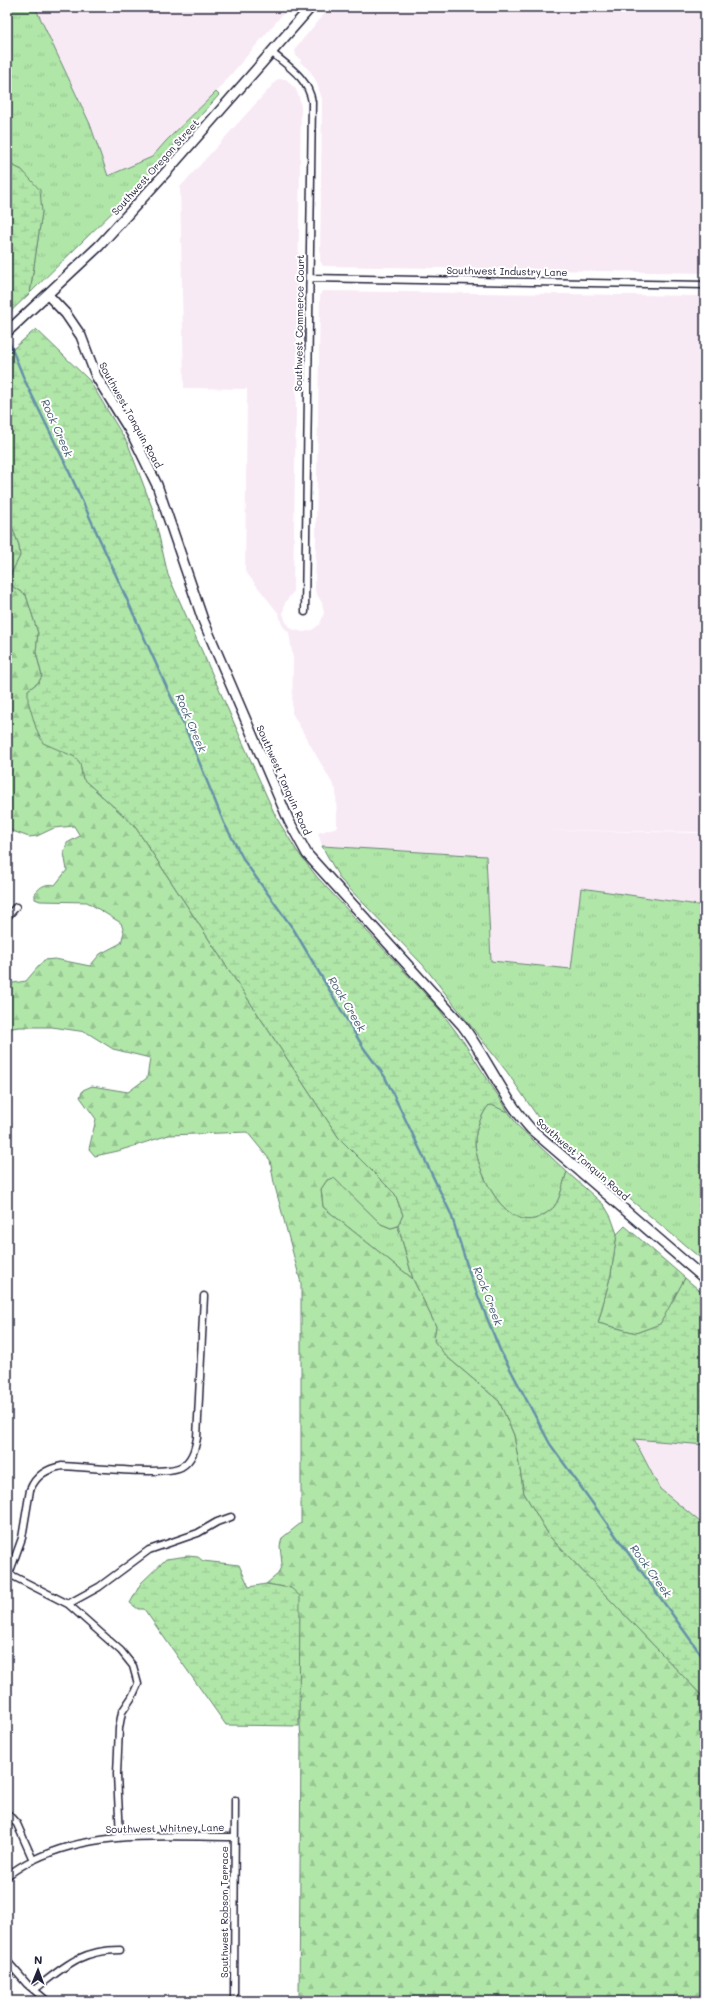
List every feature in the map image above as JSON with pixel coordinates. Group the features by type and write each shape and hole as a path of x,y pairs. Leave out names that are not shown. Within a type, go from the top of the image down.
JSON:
{"main road":[{"name":"Southwest Oregon Street","path":"7,332 99,246 151,190 310,7"},
{"name":"Southwest Tonquin Road","path":"48,295 66,314 81,336 96,376 132,434 157,485 203,620 286,815 307,854 457,1019 480,1050 514,1108 531,1129 705,1279"}],"street":[{"name":"Southwest Commerce Court","path":"271,52 304,80 310,91 312,113 305,612"},
{"name":"Southwest Industry Lane","path":"310,278 705,285"},
{"path":"7,916 16,907"},
{"path":"120,1837 117,1774 119,1728 122,1712 136,1690 137,1678 128,1658 68,1604 8,1573 22,1538 30,1490 33,1482 42,1472 62,1466 164,1471 182,1466 193,1454 197,1438 204,1296"},
{"path":"68,1604 99,1587 149,1550 198,1533 217,1522 231,1517"},
{"name":"Southwest Robson Terrace","path":"234,2001 235,1800"},
{"path":"7,1813 17,1824 33,1860"},
{"name":"Southwest Whitney Lane","path":"7,1876 33,1860 76,1844 120,1837 234,1837"},
{"path":"34,1990 77,1959 92,1952 120,1950"},
{"path":"7,1961 34,1990 47,2001"}],"shaded area":[{"path":"35,7 289,7 216,92 166,141 152,157 108,176 90,124"},
{"path":"330,7 705,7 705,273 323,266 320,261 322,99 316,81 310,71 300,62 301,60 296,56 295,51 297,46"},
{"path":"278,79 286,79 295,88 299,96 301,107 293,592 285,603 283,613 286,622 292,629 303,632 312,630 320,624 324,613 322,603 315,591 320,295 322,291 705,296 705,832 535,830 705,833 705,906 581,888 571,970 491,961 486,856 322,846 318,833 337,827 336,790 292,713 293,659 289,633 282,625 279,614 245,571 247,389 184,388 180,187"},
{"path":"634,1439 705,1445 705,1526 660,1489"}],"green space":[{"path":"7,7 35,7 90,124 108,176 152,157 166,141 216,92 219,95 132,193 30,293 42,212 22,170 7,163"},
{"path":"7,163 22,170 40,190 42,212 30,293 7,315"},
{"path":"36,329 89,380 128,444 153,510 168,575 276,817 297,851 317,877 439,1009 463,1041 508,1111 489,1105 479,1122 475,1137 476,1154 487,1184 496,1198 507,1210 518,1218 531,1220 545,1214 554,1207 560,1195 567,1172 604,1205 611,1217 617,1234 611,1274 598,1323 636,1333 660,1324 685,1278 705,1295 705,1445 634,1439 660,1489 705,1526 705,1699 550,1537 524,1493 514,1435 499,1401 446,1356 434,1341 436,1326 413,1279 398,1226 403,1215 395,1194 339,1138 134,825 83,779 80,763 75,757 43,743 36,728 28,701 28,690 39,682 42,676 36,652 38,633 26,595 13,587 10,576 20,556 19,545 7,514 7,354"},
{"path":"7,514 19,545 20,556 10,576 13,587 26,595 38,633 36,652 42,676 39,682 28,690 62,750 75,757 80,763 83,779 134,825 339,1138 395,1194 403,1215 398,1226 391,1228 381,1224 334,1178 327,1180 321,1189 323,1207 413,1279 436,1326 446,1356 499,1401 514,1435 524,1493 550,1537 705,1699 705,2001 299,2001 301,1740 291,1588 266,1584 278,1574 282,1564 280,1546 282,1538 301,1523 301,1283 274,1183 270,1160 247,1132 169,1135 118,1151 95,1156 89,1149 96,1119 80,1097 83,1090 92,1086 128,1092 147,1078 150,1058 113,1049 86,1032 52,1027 19,1027 7,1029 7,984 26,981 44,960 55,959 90,966 100,954 121,943 124,932 121,923 87,902 40,901 35,899 35,893 39,889 46,885 55,885 67,870 64,853 67,843 80,836 74,826 54,828 37,836 29,837 7,829"},
{"path":"322,846 486,856 491,961 571,969 581,888 705,906 705,1262 546,1129 507,1072 423,965 340,879"},
{"path":"489,1105 508,1111 518,1126 567,1172 556,1203 553,1208 545,1214 531,1220 518,1218 507,1210 496,1198 487,1184 476,1154 475,1141 479,1122"},
{"path":"334,1177 381,1224 391,1228 398,1226 413,1279 323,1207 321,1189 327,1180"},
{"path":"625,1226 685,1278 661,1324 636,1333 598,1323 611,1274 617,1234"},
{"path":"188,1556 198,1557 203,1561 239,1565 249,1587 266,1584 291,1588 300,1596 299,1726 226,1725 144,1609 138,1609 130,1603 141,1583 166,1559"}],"waterway":[{"name":"Rock Creek","path":"7,337 25,381 66,465 187,732 224,823 245,862 294,930 363,1047 385,1077 451,1214 472,1281 500,1350 550,1444 705,1660"}]}
